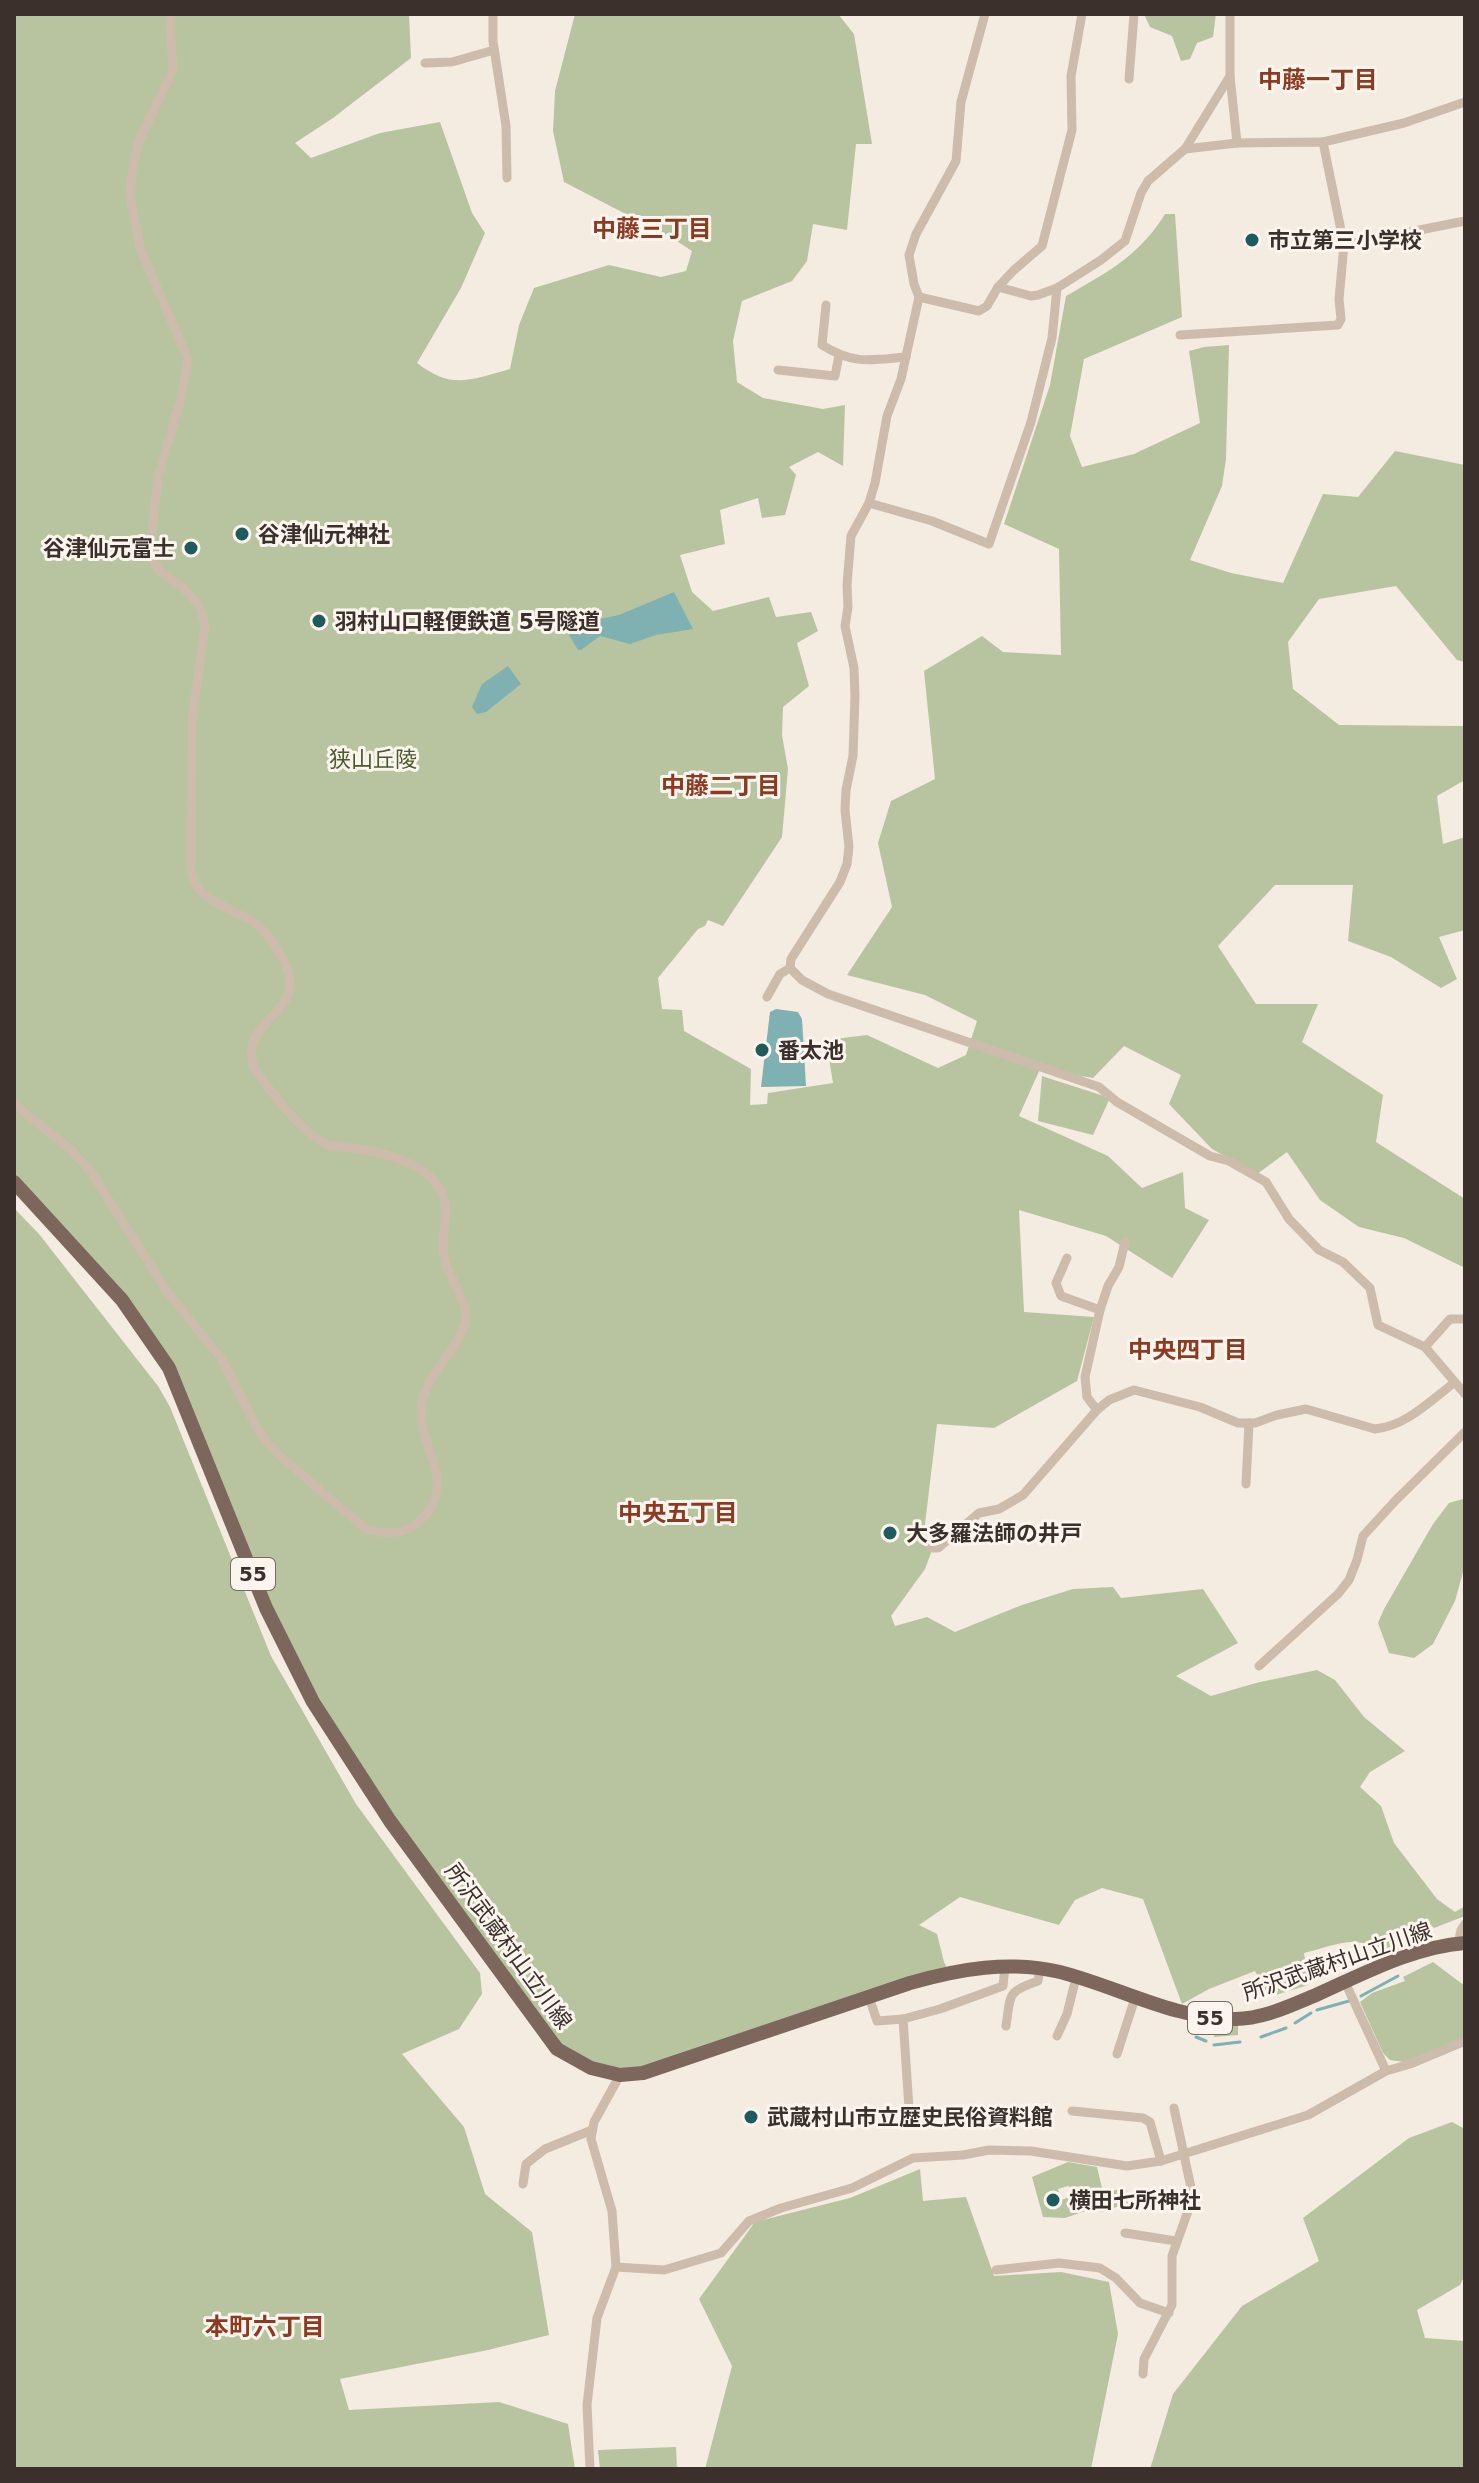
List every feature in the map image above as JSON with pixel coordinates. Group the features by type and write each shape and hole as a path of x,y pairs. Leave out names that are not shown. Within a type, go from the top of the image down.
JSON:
{"main road":[{"name":"所沢武蔵村山立川線","path":"14,1182 122,1300 169,1368 273,1621 313,1702 390,1821 557,2049 591,2068 620,2075 643,2073 949,1972 1005,1967 1040,1969 1196,2015 1240,2019 1294,2004 1413,1955 1462,1944"}],"street":[{"path":"14,1104 70,1149 91,1172 168,1293 213,1346 257,1428 282,1458 366,1529 382,1533 399,1532 423,1519 436,1497 438,1486 437,1471 423,1426 422,1399 462,1333 466,1316 461,1294 445,1262 445,1200 435,1182 415,1167 369,1151 329,1145 313,1136 257,1073 252,1064 251,1043 283,1003 289,987 289,975 265,932 242,914 204,895 196,886 191,872 192,719 204,619 199,605 190,594 158,570 150,552 158,477 181,398 188,359 144,261 130,197 138,143 173,70 170,14"},
{"path":"493,14 494,50 506,126 507,178"},
{"path":"790,968 791,959 840,882 847,864 849,847 845,810 853,756 855,680 845,626 851,536 869,503 875,483 887,416 901,379 919,297 909,255 916,234 956,161 961,102 985,14"},
{"path":"919,297 979,311 987,306 998,287 1042,246 1072,130 1071,76 1082,14"},
{"path":"1129,79 1134,14"},
{"path":"1230,14 1230,76 1237,143"},
{"path":"425,63 452,62 494,50"},
{"path":"998,287 1031,296 1057,288 1125,241 1148,181 1185,149 1230,76"},
{"path":"1185,149 1237,143 1323,142 1404,123 1465,102"},
{"path":"1180,335 1338,325 1341,319 1339,299 1344,245 1323,142"},
{"path":"1344,245 1465,221"},
{"path":"869,503 932,521 989,544 1031,422 1052,338 1057,288"},
{"path":"826,305 822,345 839,355 860,361 906,357"},
{"path":"778,370 835,376 839,355"},
{"path":"767,997 780,974 790,968"},
{"path":"790,968 802,980 828,994 1099,1087 1117,1102 1210,1156 1229,1161 1266,1182 1289,1219 1319,1250 1343,1262 1370,1288 1378,1325 1425,1347 1465,1394"},
{"path":"1097,1410 1087,1397 1085,1377 1100,1310 1119,1267 1125,1242"},
{"path":"1067,1258 1056,1283 1061,1296 1100,1310"},
{"path":"1425,1347 1450,1319 1465,1319"},
{"path":"931,1548 938,1548 979,1513 999,1509 1023,1495 1097,1410 1109,1400 1134,1390 1200,1407 1238,1423 1255,1423 1306,1409 1375,1429 1404,1420 1454,1383"},
{"path":"1246,1484 1249,1423"},
{"path":"1259,1666 1338,1594 1349,1580 1363,1536 1465,1432"},
{"path":"1462,1944 1461,1930 1465,1924"},
{"path":"869,1997 877,2021 903,2019 1003,1986 1005,1967"},
{"path":"1006,2026 1011,1995 1014,1990 1038,1981 1040,1969"},
{"path":"1057,2036 1067,2014 1076,1978"},
{"path":"1345,1982 1386,2071"},
{"path":"1117,2054 1135,1998"},
{"path":"903,2019 909,2108"},
{"path":"616,2267 664,2270 721,2253 749,2221 781,2208 852,2188 913,2158 989,2150 1042,2152 1127,2166 1161,2161 1308,2115 1386,2071 1465,2041"},
{"path":"590,2469 587,2405 597,2318 616,2267 612,2211 591,2139 594,2122 620,2075"},
{"path":"1143,2374 1144,2359 1172,2305 1170,2267 1176,2241 1193,2197 1174,2108"},
{"path":"1072,2111 1143,2118 1150,2122 1161,2161"},
{"path":"523,2184 526,2164 545,2149 592,2130"},
{"path":"1125,2233 1176,2241"},
{"path":"996,2270 1059,2263 1100,2268 1116,2278 1140,2303 1169,2313"}],"green space":[{"name":"狭山丘陵","path":"14,14 409,14 411,58 295,143 311,158 380,133 440,122 472,213 485,233 461,288 417,363 451,380 472,379 510,369 519,325 534,288 609,265 661,277 686,271 692,251 564,182 553,131 555,91 575,14 838,14 854,34 872,144 856,144 847,230 813,224 807,261 792,281 742,301 733,341 737,382 763,398 823,409 845,405 843,466 818,452 789,467 796,475 785,515 762,518 758,498 720,510 725,544 680,555 692,592 713,611 769,597 776,617 811,612 818,631 797,643 809,686 783,707 782,735 788,769 782,837 723,926 708,920 658,978 662,1009 682,1010 684,1031 751,1069 750,1105 767,1104 768,1093 833,1083 826,1040 867,1035 938,1068 966,1055 977,1021 925,995 847,975 892,907 878,843 891,801 935,779 924,671 982,636 1003,652 1061,655 1059,549 1004,524 1050,385 1066,296 1109,271 1133,252 1165,214 1175,214 1182,317 1084,359 1070,436 1082,467 1134,454 1200,423 1189,351 1229,345 1226,459 1222,486 1190,560 1231,573 1283,583 1323,494 1358,497 1395,451 1465,465 1465,662 1457,660 1396,586 1319,599 1288,642 1293,689 1339,725 1463,726 1465,729 1465,780 1437,796 1443,844 1465,837 1465,930 1439,937 1457,979 1441,988 1391,957 1348,941 1353,885 1275,885 1218,946 1256,1004 1318,1004 1302,1042 1383,1095 1376,1142 1465,1199 1465,1268 1404,1238 1359,1227 1320,1200 1287,1152 1257,1174 1212,1149 1169,1104 1181,1075 1124,1046 1093,1078 1040,1069 1019,1116 1108,1156 1142,1188 1183,1172 1185,1208 1209,1220 1172,1278 1106,1236 1019,1210 1024,1312 1094,1317 1077,1381 994,1428 937,1424 923,1541 931,1553 925,1569 891,1616 895,1626 927,1617 955,1632 1022,1605 1073,1589 1113,1587 1121,1598 1203,1589 1238,1643 1176,1676 1211,1696 1317,1670 1335,1680 1364,1717 1405,1751 1370,1772 1360,1787 1381,1806 1394,1843 1437,1899 1455,1912 1465,1906 1465,1916 1434,1928 1431,1925 1425,1929 1426,1933 1408,1945 1380,1955 1365,1943 1355,1942 1304,1953 1308,1985 1269,1997 1255,1971 1209,1989 1182,2004 1143,1899 1102,1888 1075,1900 1059,1925 960,1897 919,1925 937,1934 949,1972 620,2075 557,2049 313,1702 169,1368 122,1300 14,1182"},
{"path":"1144,14 1216,14 1213,37 1197,43 1190,59 1181,61 1172,36 1150,27"},
{"path":"1042,1076 1110,1098 1093,1135 1038,1121"},
{"path":"14,1208 39,1234 158,1386 170,1407 271,1656 356,1804 480,1973 482,1994 459,2029 402,2054 464,2127 485,2194 532,2232 549,2335 340,2379 349,2410 499,2402 568,2424 575,2469 14,2469"},
{"path":"1463,1499 1465,1565 1455,1601 1433,1644 1414,1658 1389,1653 1378,1623 1384,1609 1433,1524 1449,1503"},
{"path":"1433,1962 1465,1986 1465,2038 1404,2062 1390,2060 1383,2053 1360,2002 1372,1993 1405,1981 1403,1977"},
{"path":"1215,2025 1238,2025 1238,2035 1214,2037"},
{"path":"1452,2122 1465,2129 1465,2275 1460,2285 1417,2310 1425,2338 1465,2341 1465,2469 1150,2469 1173,2394 1242,2306 1319,2261 1303,2218 1409,2138"},
{"path":"1068,2162 1097,2167 1102,2188 1076,2191 1068,2186 1058,2189 1061,2200 1077,2194 1091,2195 1126,2188 1128,2203 1102,2212 1088,2210 1065,2218 1043,2217 1032,2177"},
{"path":"920,2169 923,2201 966,2197 994,2276 1061,2272 1109,2282 1118,2334 1091,2469 705,2469 732,2366 699,2299 755,2222 850,2198"},
{"path":"676,2447 677,2469 600,2469 598,2450"}],"water":[{"path":"674,592 693,629 656,635 630,644 600,636 581,650 569,635 586,622 619,615"},
{"path":"508,666 521,684 486,712 477,714 472,707 482,684"},
{"name":"番太池","path":"776,1009 798,1012 802,1019 806,1086 761,1087 770,1012"}],"waterway":[{"path":"1361,1996 1398,1976"},
{"path":"1317,2010 1349,2001"},
{"path":"1295,2023 1311,2013"},
{"path":"1261,2037 1286,2028"},
{"path":"1196,2037 1206,2041"},
{"path":"1214,2045 1240,2042"}],"place":[{"name":"市立第三小学校","path":"1252,240"},
{"name":"谷津仙元神社","path":"242,534"},
{"name":"谷津仙元富士","path":"191,548"},
{"name":"羽村山口軽便鉄道 5号隧道","path":"319,621"},
{"name":"番太池","path":"762,1050"},
{"name":"大多羅法師の井戸","path":"890,1533"},
{"name":"武蔵村山市立歴史民俗資料館","path":"751,2117"},
{"name":"横田七所神社","path":"1053,2200"}],"district":[{"name":"中藤一丁目","path":"1318,80"},
{"name":"中藤三丁目","path":"652,229"},
{"name":"中藤二丁目","path":"721,786"},
{"name":"中央四丁目","path":"1188,1350"},
{"name":"中央五丁目","path":"678,1513"},
{"name":"本町六丁目","path":"265,2327"}]}
